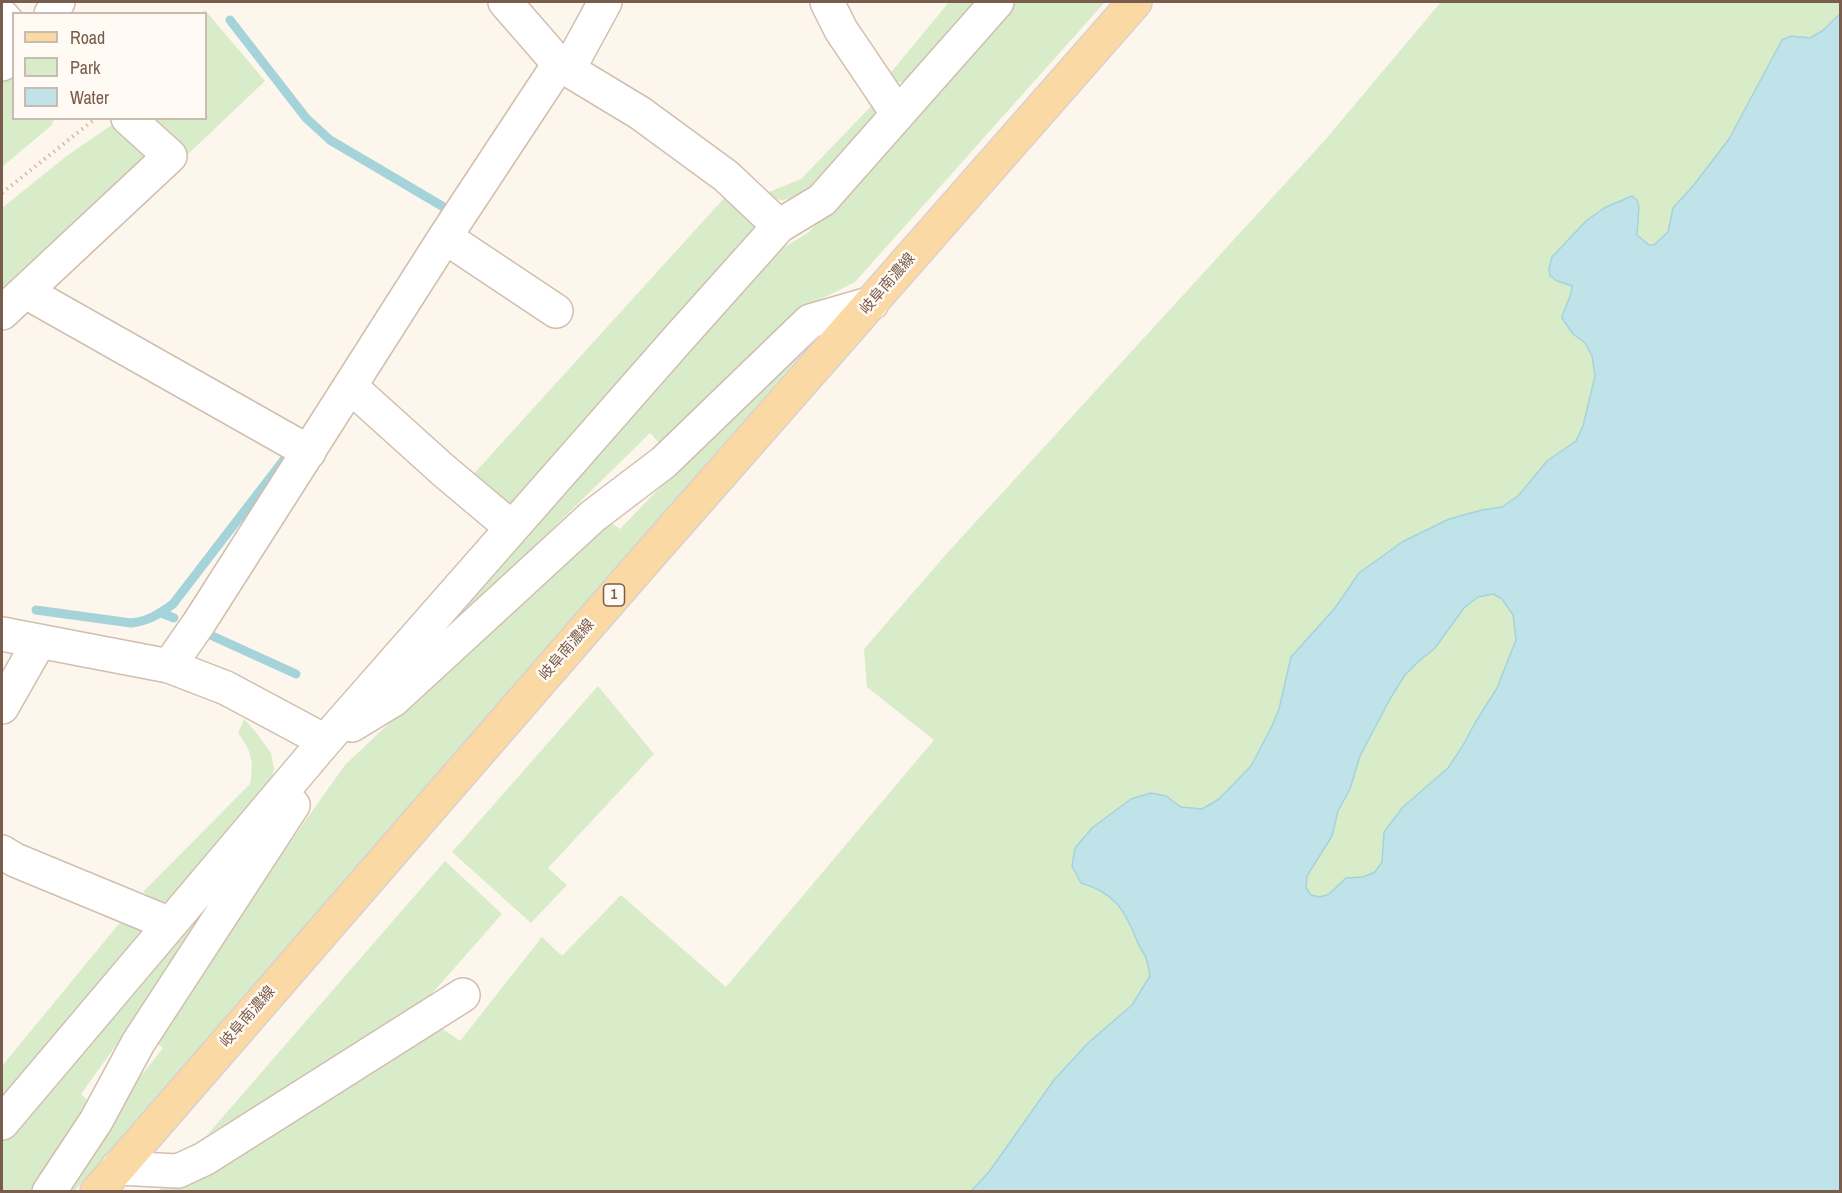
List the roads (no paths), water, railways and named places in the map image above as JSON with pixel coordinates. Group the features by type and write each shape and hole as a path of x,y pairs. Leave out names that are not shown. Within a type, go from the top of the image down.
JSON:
{"main road":[{"name":"岐阜南濃線","path":"107,1180 640,566 1135,2"}],"street":[{"path":"505,2 563,67 640,113 716,169 779,226"},
{"path":"169,666 351,387 445,237 563,67 605,2"},
{"path":"827,2 841,30 897,113"},
{"path":"2,1123 325,741 779,226 822,200 997,2"},
{"path":"2,16 12,28"},
{"path":"2,314 170,156 130,120"},
{"path":"445,237 556,311"},
{"path":"26,291 309,452"},
{"path":"49,1191 96,1120 138,1043 291,810 325,741 393,700 593,516 664,462 810,321 872,303"},
{"path":"351,387 443,470 512,528"},
{"path":"2,634 169,666 226,688 325,741"},
{"path":"2,707 39,642"},
{"path":"2,852 15,860 170,924"},
{"path":"107,1180 178,1171 204,1159 463,995"}],"water":[{"path":"1840,14 1840,1191 971,1191 989,1172 1054,1080 1088,1043 1132,1005 1150,976 1145,956 1123,912 1102,892 1081,883 1072,866 1075,848 1093,827 1131,799 1151,793 1166,796 1181,807 1202,809 1219,799 1251,766 1272,726 1279,709 1291,657 1335,608 1359,573 1402,542 1449,519 1502,507 1519,495 1547,461 1576,441 1583,426 1595,376 1592,356 1585,343 1573,334 1562,318 1572,286 1550,276 1552,257 1586,221 1604,208 1632,196 1637,200 1639,207 1637,235 1649,245 1654,245 1668,232 1673,208 1729,139 1782,40 1791,36 1810,38 1822,31","holes":["1493,594 1502,599 1513,615 1516,640 1497,688 1462,747 1448,768 1403,807 1384,832 1382,862 1375,872 1363,877 1346,878 1329,894 1320,897 1311,895 1306,888 1307,876 1332,836 1338,811 1350,789 1360,756 1405,675 1435,648 1464,608 1478,597"]}],"waterway":[{"path":"230,20 306,118 330,140 447,209 443,215"},
{"path":"36,610 131,623 143,621 158,614 173,604 286,457"},
{"path":"161,613 174,618"},
{"path":"208,634 296,674"}]}
